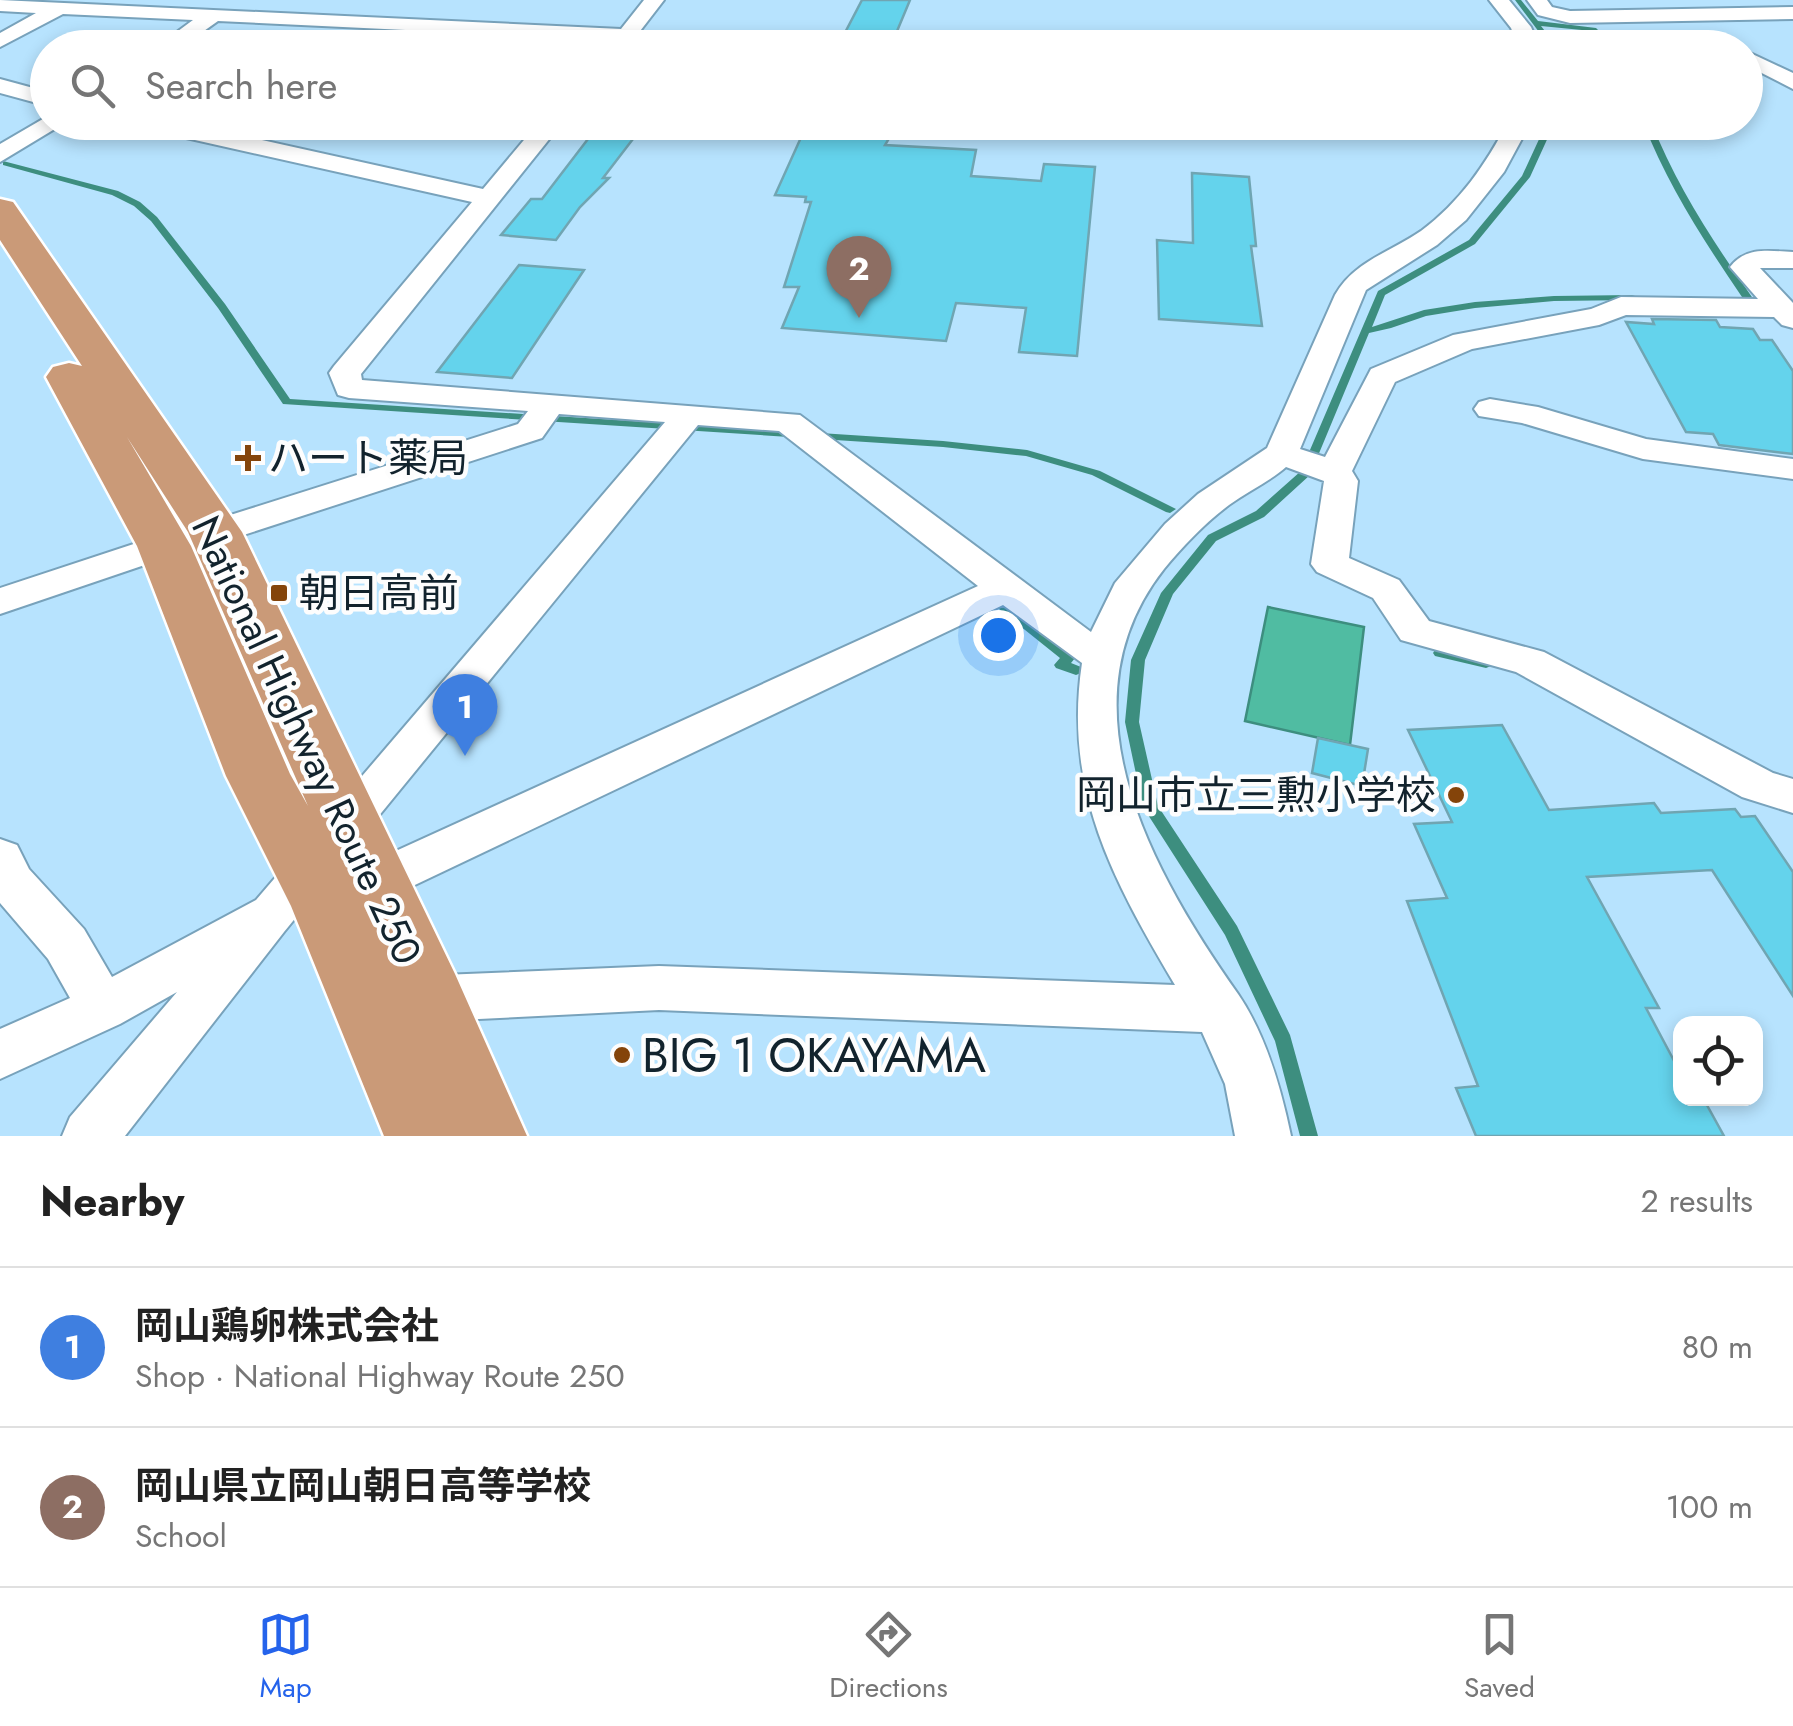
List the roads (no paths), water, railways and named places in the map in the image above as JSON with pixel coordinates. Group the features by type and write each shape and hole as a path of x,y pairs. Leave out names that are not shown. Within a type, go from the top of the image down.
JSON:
{"highway":[{"name":"National Highway Route 250","path":"0,210 215,532 327,879"},
{"name":"National Highway Route 250","path":"0,264 116,456 164,546 258,776 327,879 486,1136"},
{"name":"National Highway Route 250","path":"400,1000 425,1136"}],"street":[{"path":"192,30 237,0"},
{"path":"390,30 426,0"},
{"path":"630,30 654,0"},
{"path":"1499,0 1523,30"},
{"path":"1537,0 1546,10 1570,17 1706,8 1793,14"},
{"path":"0,41 66,4"},
{"path":"0,6 66,4 485,30"},
{"path":"1763,66 1793,82"},
{"path":"0,86 30,94"},
{"path":"0,155 30,135"},
{"path":"226,140 488,198"},
{"path":"248,145 254,140"},
{"path":"537,140 346,373 349,388 543,414 681,423 788,422 1078,644 1103,656"},
{"path":"1309,463 1355,284 1430,236 1468,206 1496,170 1511,140"},
{"path":"1788,314 1744,268 1754,259 1793,260"},
{"path":"1262,1136 1252,1080 1218,1010 1142,883 1117,831 1096,735 1095,689 1116,613 1164,544 1213,500 1309,463 1382,376 1451,346 1599,316 1620,306 1788,314"},
{"path":"1490,409 1526,414 1643,449 1793,468"},
{"path":"215,532 543,414"},
{"path":"90,1136 327,879 681,423"},
{"path":"1309,463 1341,481 1330,564 1386,589 1415,631 1530,662 1758,785 1793,796"},
{"path":"0,601 164,546"},
{"path":"0,1055 102,1008 327,879 1006,588"},
{"path":"0,858 11,882 66,944 102,1008"},
{"path":"400,1000 659,988 1218,1010"}],"waterway":[{"path":"1518,0 1541,30"},
{"path":"1536,23 1595,30"},
{"path":"1309,1136 1284,1041 1231,931 1151,807 1132,722 1138,660 1167,593 1212,538 1260,514 1306,473 1381,293 1472,242 1526,177 1543,140"},
{"path":"1654,140 1679,194 1749,300 1737,300"},
{"path":"6,163 115,193 137,204 154,219 222,306 287,402 943,444 1027,453 1096,473 1170,509"},
{"path":"1366,330 1424,313 1475,305 1632,298"},
{"path":"999,602 1068,658 1061,665 1076,670"},
{"path":"1440,653 1486,663"}],"place":[{"name":"岡山県立岡山朝日高等学校","path":"859,318"},
{"name":"ハート薬局","path":"248,458"},
{"name":"朝日高前","path":"279,593"},
{"name":"岡山鶏卵株式会社","path":"465,756"},
{"name":"岡山市立三勲小学校","path":"1456,795"},
{"name":"BIG 1 OKAYAMA","path":"622,1055"}]}
